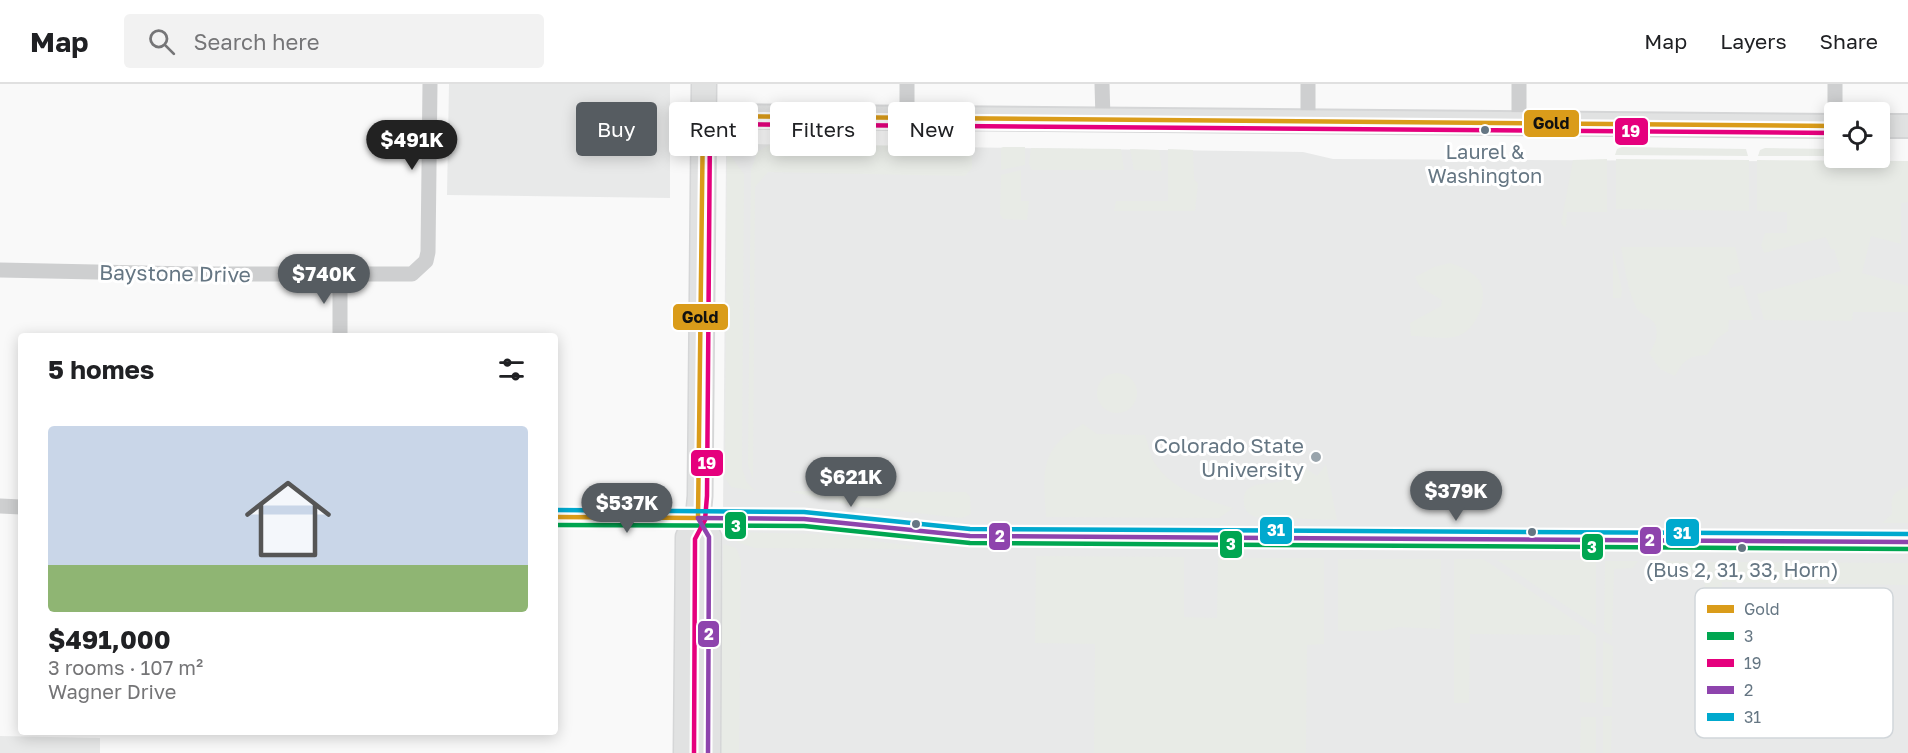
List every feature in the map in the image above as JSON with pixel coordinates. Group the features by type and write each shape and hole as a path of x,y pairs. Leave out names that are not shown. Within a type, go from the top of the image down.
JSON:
{"main road":[{"path":"703,102 704,84"},
{"path":"758,116 888,117"},
{"path":"975,118 1308,123 1824,126"},
{"path":"1890,126 1908,126"},
{"path":"686,753 688,537 698,518 703,156"},
{"path":"698,518 709,537 708,753"}],"street":[{"name":"Baystone Drive","path":"0,270 402,276 412,274 420,268 428,252 429,84"},
{"path":"907,84 907,102"},
{"path":"1102,84 1103,119"},
{"path":"1308,84 1308,123"},
{"path":"1519,84 1519,123"},
{"path":"1835,84 1835,102"},
{"path":"340,275 340,333"},
{"path":"0,506 18,507"},
{"path":"558,517 804,519 970,536 1908,542"}],"shaded area":[{"path":"449,84 670,84 670,198 447,195"},
{"name":"Colorado State University","path":"758,144 770,144 770,156 876,156 876,146 888,146 888,156 975,156 975,147 1303,152 1333,159 1824,162 1824,168 1890,168 1890,162 1908,162 1908,753 721,753 726,156 758,156"},
{"path":"770,145 770,156 876,156 876,145 888,145 888,156 972,156 972,168 965,176 768,172 755,187 753,479 748,465 751,170 758,151"},
{"path":"1025,147 1025,165 1001,170 1001,148"},
{"path":"1622,147 1746,149 1748,156 1615,155 1617,149"},
{"path":"1031,148 1121,149 1124,170 1032,170 1029,164"},
{"path":"1765,148 1824,149 1824,156 1758,156 1760,150"},
{"path":"1130,149 1159,150 1162,171 1134,170"},
{"path":"1168,149 1193,150 1194,179 1198,184 1195,211 1114,211 1116,201 1168,201"},
{"path":"727,156 731,156 744,174 742,468 746,481 755,491 731,487 725,478"},
{"path":"1607,159 1607,212 1567,212 1566,227 1563,226 1561,223 1573,160"},
{"path":"1616,159 1749,160 1749,211 1616,209"},
{"path":"1757,160 1824,160 1824,168 1890,168 1890,161 1908,161 1908,202 1901,203 1901,244 1871,236 1862,273 1908,286 1908,312 1853,312 1852,321 1764,320 1757,294 1841,271 1834,249 1831,249 1826,237 1764,253 1761,245 1765,233 1787,233 1787,212 1757,211"},
{"path":"1021,170 1021,201 1029,201 1027,220 1003,219 1000,214 1001,175"},
{"path":"1621,247 1735,247 1741,272 1727,276 1730,288 1743,285 1753,320 1729,320 1728,331 1718,338 1707,355 1695,356 1687,360 1675,376 1660,369 1649,353 1657,334 1656,327 1638,310 1633,300"},
{"path":"1613,250 1622,290 1621,298 1613,298"},
{"path":"1450,263 1472,273 1479,280 1483,298 1479,314 1470,328 1458,336 1441,338 1411,336 1410,323 1441,306 1442,300 1420,287 1415,277 1434,267"},
{"path":"1117,373 1125,374 1131,379 1136,385 1136,401 1131,407 1125,412 1117,413 1109,412 1103,407 1098,401 1097,393 1098,385 1103,379 1109,374"},
{"path":"1083,424 1097,434 1145,435 1154,462 1170,480 1200,497 1233,508 1219,518 1046,517 1045,474 1051,452 1069,433"},
{"path":"1326,464 1337,520 1256,517 1246,511 1244,496 1251,487 1282,481 1302,466 1317,476"},
{"path":"1908,487 1908,523 1882,523 1892,514 1892,499 1895,493"},
{"path":"788,491 966,492 970,497 971,514 962,518 854,506"},
{"path":"735,532 816,534 914,546 914,549 755,548 737,542"},
{"path":"723,544 736,548 741,560 739,753 720,753"},
{"path":"1036,556 1184,557 1184,617 1217,618 1218,558 1324,558 1324,644 1307,645 1306,753 1094,753 1095,644 1035,643"},
{"path":"1338,559 1441,559 1440,629 1399,627 1381,631 1338,631"},
{"path":"1454,559 1483,559 1596,635 1596,703 1580,702 1580,635 1470,634 1469,703 1454,703"},
{"path":"1497,560 1596,560 1596,626"},
{"path":"1605,561 1638,561 1633,568 1614,569 1612,636 1604,631"},
{"path":"1662,561 1695,562 1694,569 1666,568"},
{"path":"1704,562 1908,563 1908,585 1722,582 1722,588 1705,588"},
{"path":"1603,641 1613,646 1612,707 1603,707"},
{"path":"1603,716 1612,716 1611,753 1603,753"},
{"path":"1581,717 1596,717 1596,753 1580,753"},
{"path":"0,736 100,738 100,753 0,753"}],"transit line":[{"name":"Gold","path":"758,116 1824,126"},
{"name":"19","path":"694,753 695,539 705,520 707,496 710,124 1824,133"},
{"name":"Gold","path":"698,518 703,156"},
{"name":"31","path":"558,510 804,512 970,529 1908,534"},
{"name":"Gold","path":"558,517 698,518"},
{"name":"2","path":"698,518 804,519 970,536 1908,542"},
{"name":"2","path":"698,518 709,537 708,753"},
{"name":"3","path":"558,525 804,526 970,543 1908,549"}],"place":[{"name":"Laurel & Washington","path":"1485,130"},
{"name":"Colorado State University","path":"1316,457"},
{"name":"(Bus 2, 31, 33, Horn)","path":"1742,548"}]}
